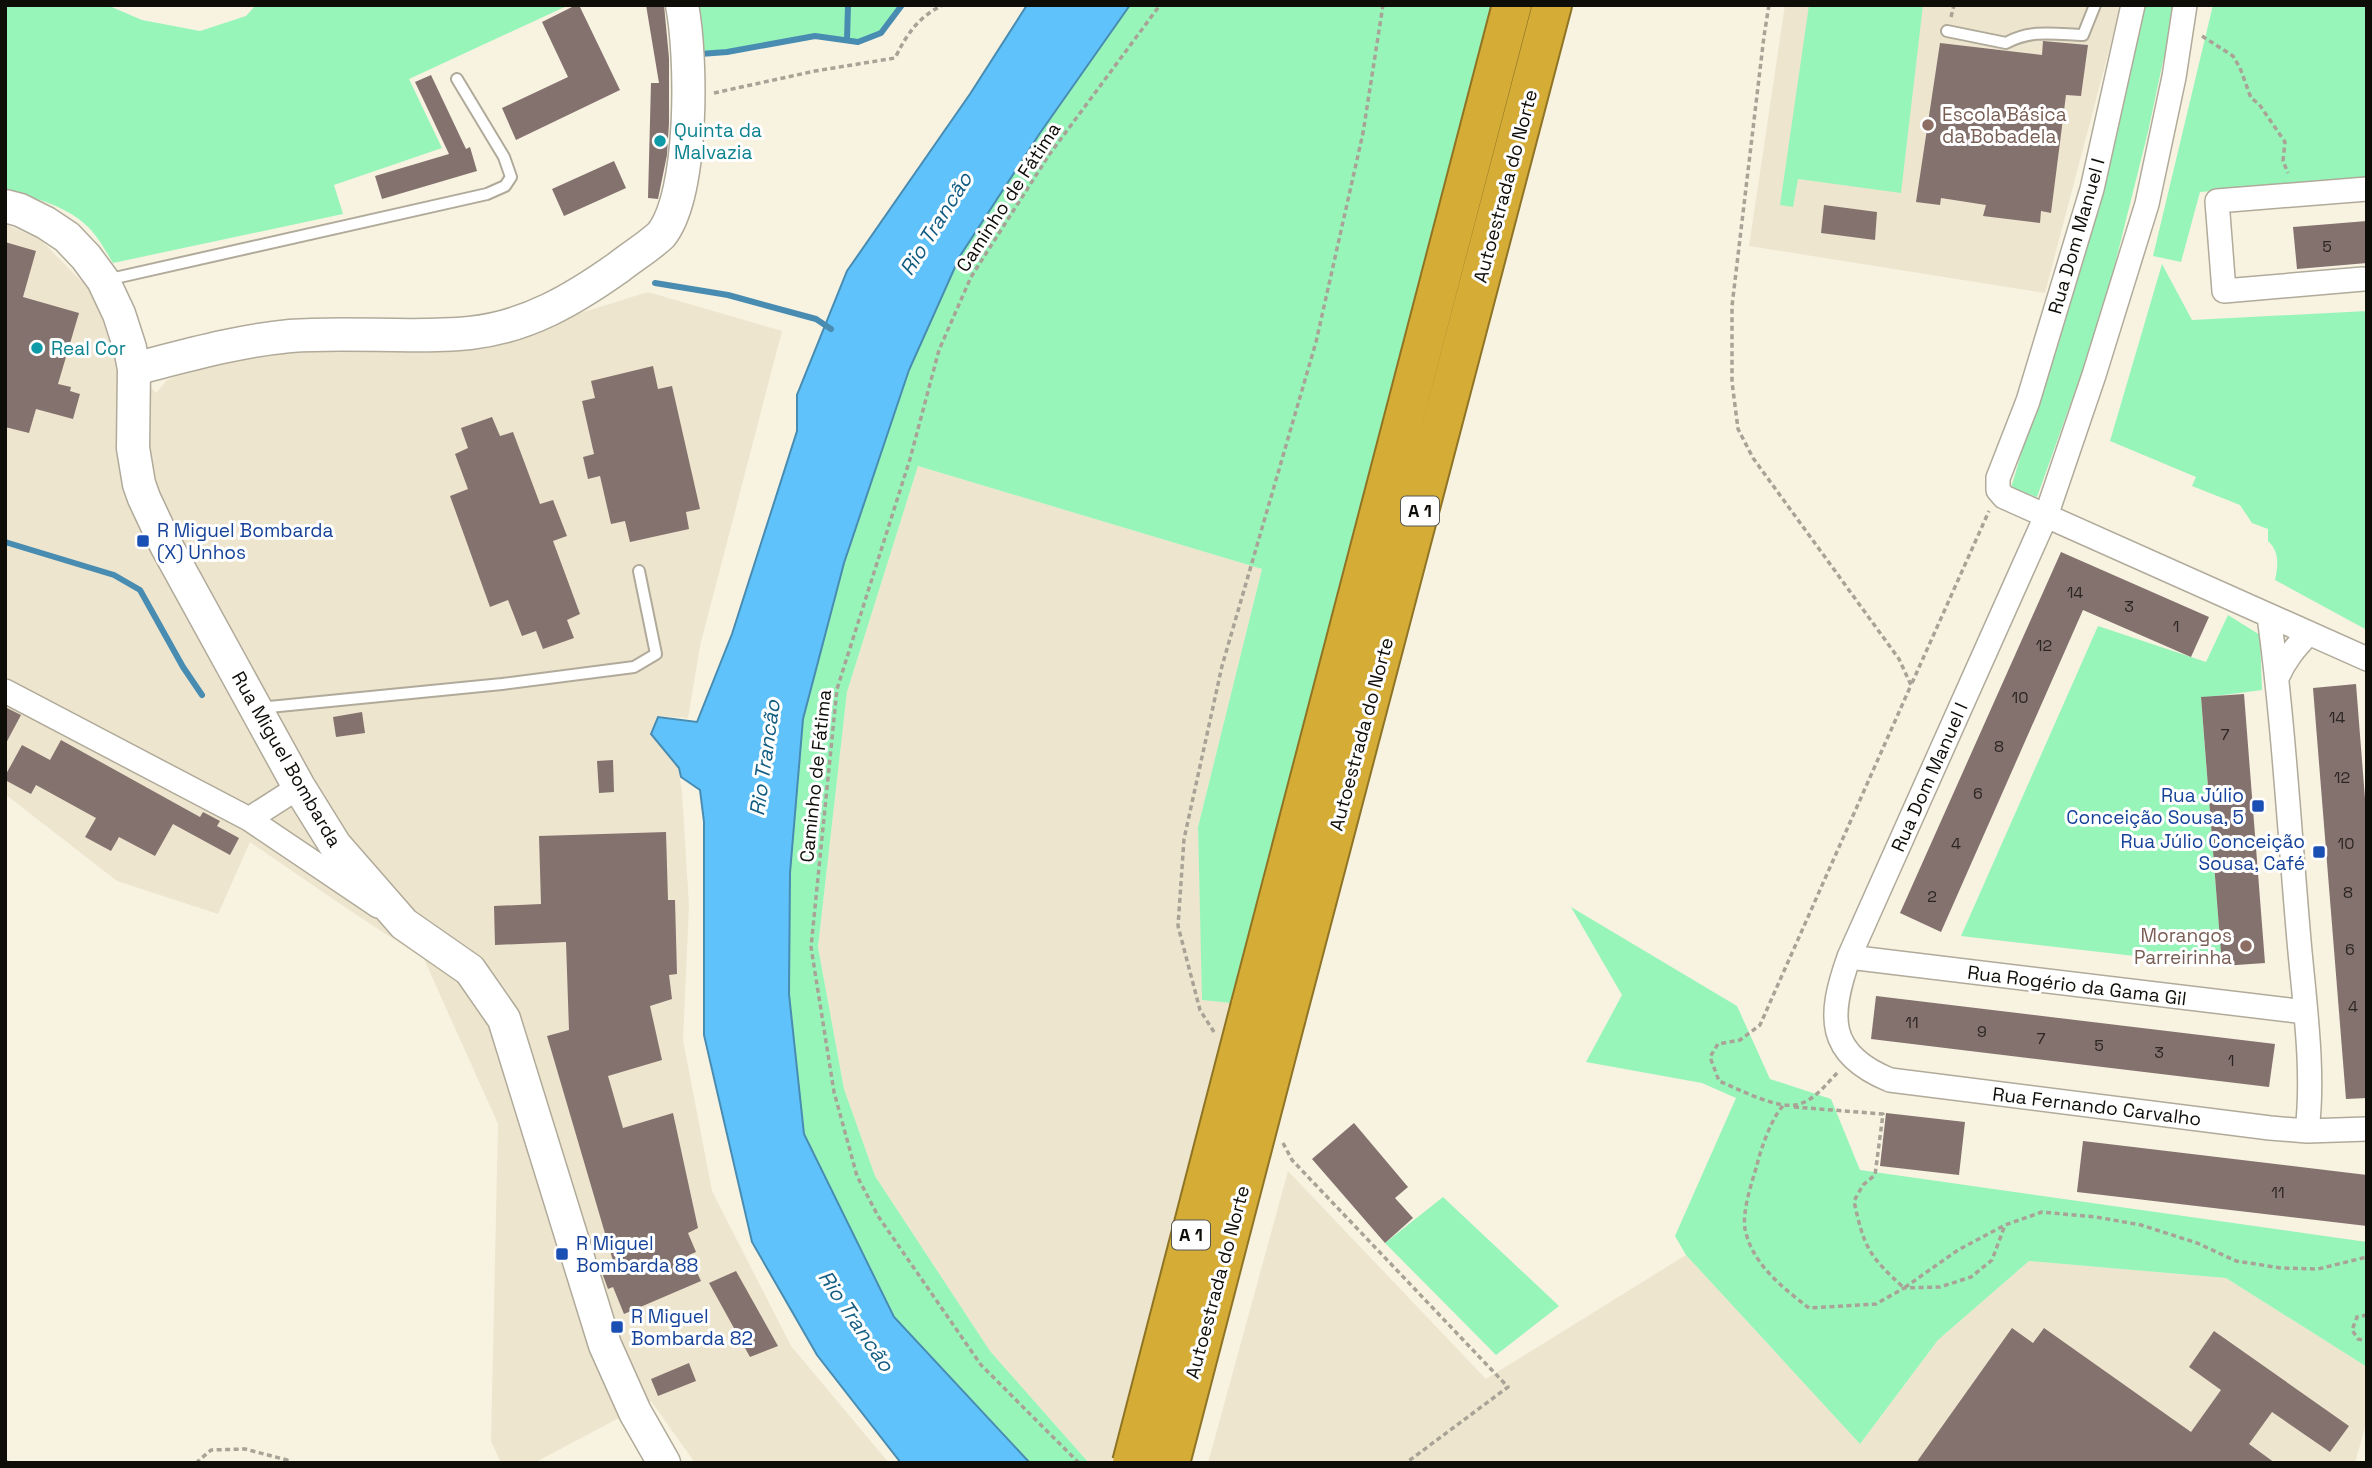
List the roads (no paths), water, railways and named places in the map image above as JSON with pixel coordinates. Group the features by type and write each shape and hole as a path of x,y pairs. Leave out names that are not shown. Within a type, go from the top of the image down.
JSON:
{"highway":[{"name":"Autoestrada do Norte","path":"1170,1463 1268,1012 1512,5"},
{"name":"Autoestrada do Norte","path":"1132,1463 1268,1012 1552,5"}],"main road":[{"path":"134,369 211,350 289,336 427,335 487,331 525,320 563,303 636,255 667,227 673,217 680,192 689,51 682,5"},
{"name":"Rua Miguel Bombarda","path":"5,206 46,223 67,237 103,280 122,325 134,369 132,447 139,484 166,545 299,787 335,845 404,924 470,970 504,1019 604,1345 635,1412 664,1463"}],"street":[{"name":"Rua Dom Manuel I","path":"2046,516 2004,497 1998,490 1998,478 2028,401 2092,189 2133,5"},
{"name":"Rua Dom Manuel I","path":"1847,1050 1837,1027 1835,1013 1839,986 1849,957 2046,516 2094,375 2147,204 2184,15"},
{"path":"2363,279 2224,291 2217,201 2367,189"},
{"path":"2046,516 2367,659"},
{"path":"2269,615 2277,678 2305,1012 2311,1102 2307,1130"},
{"path":"2277,678 2283,662 2309,633"},
{"path":"5,691 249,819 404,924"},
{"path":"249,819 299,787"},
{"name":"Rua Rogério da Gama Gil","path":"1849,957 2305,1012"},
{"name":"Rua Fernando Carvalho","path":"1847,1050 1868,1071 1891,1080 2307,1130 2367,1129"}],"lane":[{"path":"1947,31 2006,43 2021,35 2036,33 2083,35 2093,16 2095,5"},
{"path":"103,280 487,194 505,186 511,177 504,157 457,79"},
{"path":"257,708 502,684 634,667 656,654 639,571"}],"water":[{"name":"Rio Trancão","path":"1027,5 1130,5 1040,133 960,256 909,370 844,563 803,719 790,873 789,994 804,1134 894,1317 1030,1463 901,1463 817,1355 752,1242 704,1035 704,822 700,790 681,777 679,768 651,734 658,717 697,722 732,634 797,431 797,395 847,271 970,94"}],"waterway":[{"path":"847,40 848,5"},
{"path":"700,54 727,52 815,36 858,42 881,33 902,5"},
{"path":"655,283 728,295 816,319 831,329"},
{"path":"5,542 114,575 140,590 183,667 202,695"}],"place":[{"name":"Escola Básica da Bobadela","path":"1928,125"},
{"name":"Quinta da Malvazia","path":"660,141"},
{"name":"Real Cor","path":"37,348"},
{"name":"R Miguel Bombarda (X) Unhos","path":"143,541"},
{"name":"Rua Júlio Conceição Sousa, 5","path":"2258,806"},
{"name":"Rua Júlio Conceição Sousa, Café","path":"2319,852"},
{"name":"Morangos Parreirinha","path":"2246,946"},
{"name":"R Miguel Bombarda 88","path":"562,1254"},
{"name":"R Miguel Bombarda 82","path":"617,1327"}]}
